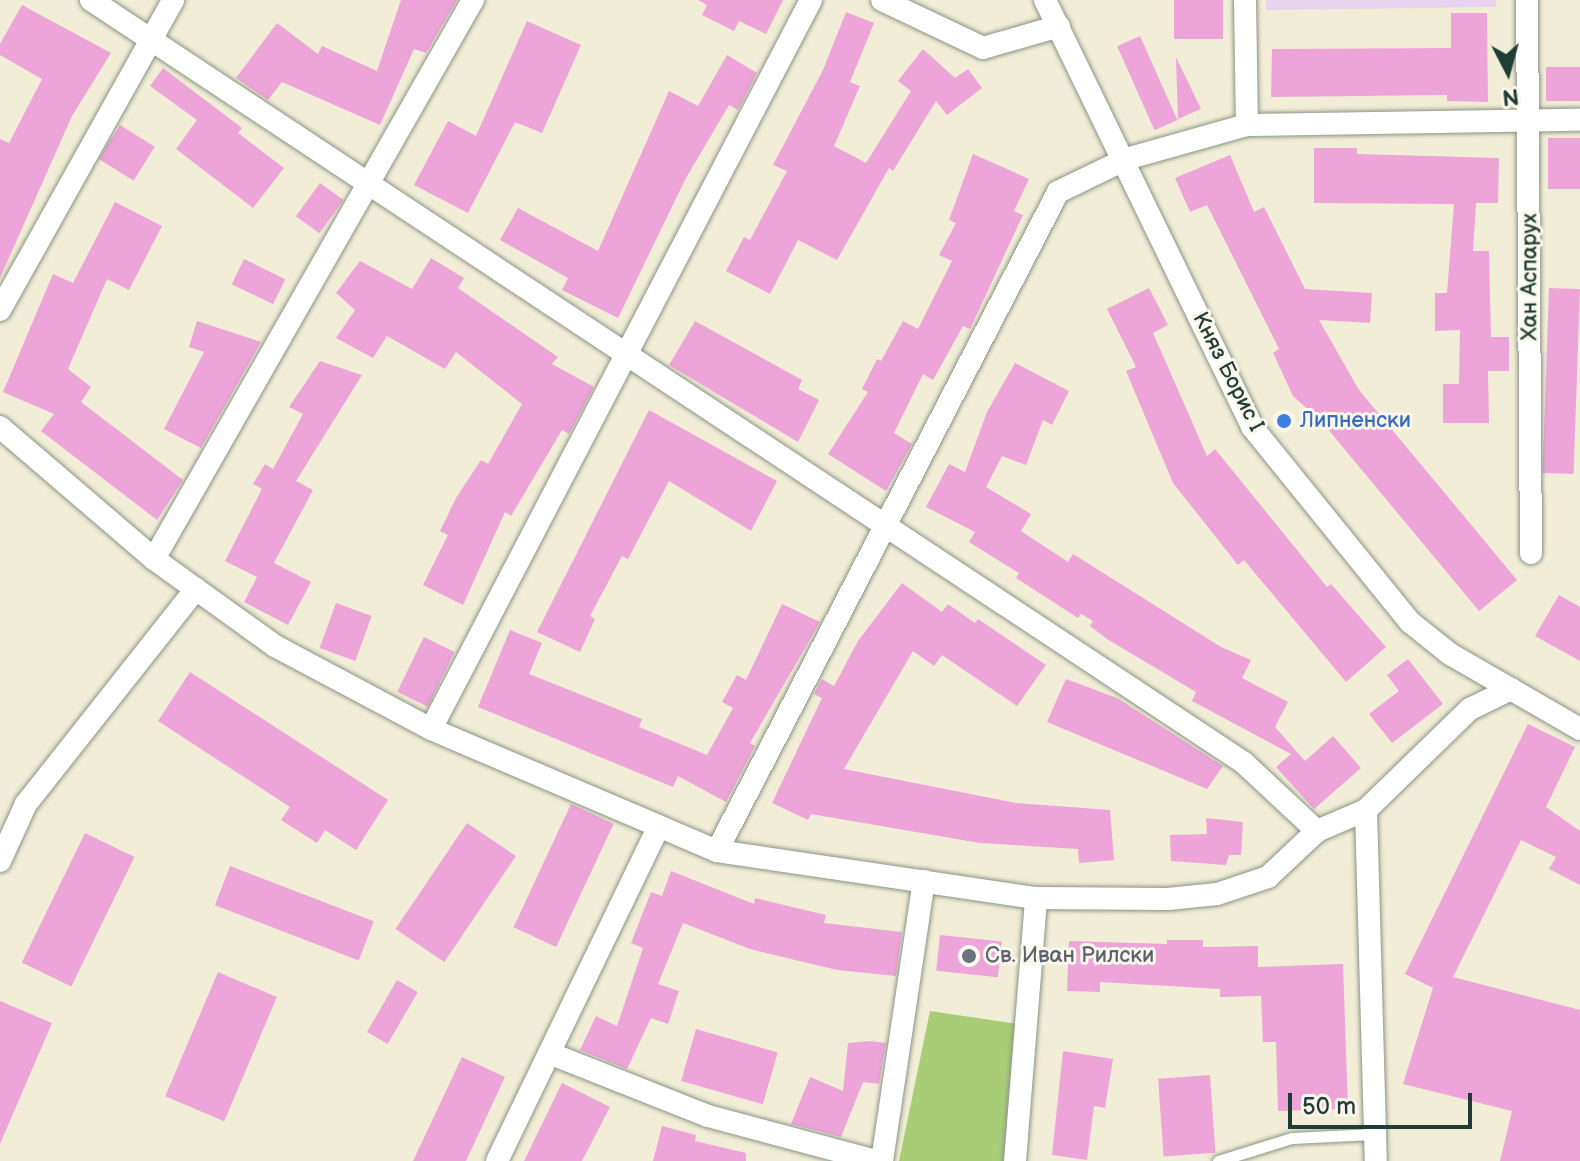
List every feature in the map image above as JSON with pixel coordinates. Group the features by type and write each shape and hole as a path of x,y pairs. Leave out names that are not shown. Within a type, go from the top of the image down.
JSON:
{"street":[{"path":"91,0 153,38 370,187 881,527 1244,763 1317,831"},
{"path":"0,310 173,0"},
{"path":"154,559 370,187 473,0"},
{"path":"431,729 811,0"},
{"path":"882,0 983,48 1059,26"},
{"name":"Княз Борис I","path":"1045,0 1126,159 1252,427 1410,622 1450,654 1580,729"},
{"path":"1245,0 1247,125"},
{"name":"Хан Аспарух","path":"1527,0 1531,553"},
{"path":"717,851 881,527 1058,192 1126,159 1247,125 1580,120"},
{"path":"0,427 154,559 275,646 431,729 717,851 1036,898 1168,899 1217,894 1268,877 1317,831 1366,810 1470,709 1511,689"},
{"path":"0,861 26,804 196,589"},
{"path":"1366,810 1376,1161"},
{"path":"497,1161 658,828"},
{"path":"882,1161 924,881"},
{"path":"1015,1161 1036,898"},
{"path":"549,1053 708,1116 876,1161"}],"lane":[{"path":"1218,1161 1292,1138 1373,1134"}],"shaded area":[{"path":"1266,0 1496,0 1496,7 1266,10"}],"green space":[{"path":"930,1011 1025,1025 1005,1161 899,1161"}],"building":[{"path":"401,0 457,0 426,53 414,49 380,125 282,82 268,100 236,78 277,23 318,54 322,46 377,71"},
{"path":"698,0 783,0 766,34 739,21 734,31 702,15 707,5"},
{"path":"1174,0 1223,0 1223,39 1174,39"},
{"path":"22,5 111,53 72,116 0,278 0,139 9,143 42,79 0,55 0,44"},
{"path":"846,12 874,23 850,82 860,86 834,146 866,163 911,91 898,81 923,49 955,78 968,69 982,88 947,115 936,101 893,171 889,168 837,260 798,240 770,294 726,271 744,237 750,240 787,171 773,165 823,70"},
{"path":"1451,13 1487,13 1488,102 1447,101 1447,95 1271,97 1272,49 1451,48"},
{"path":"527,21 581,45 542,133 515,122 468,213 414,185 448,121 476,136"},
{"path":"1140,36 1177,120 1155,130 1117,46"},
{"path":"727,55 757,73 738,110 729,105 686,178 618,318 562,290 568,278 500,240 518,208 598,251 669,91 698,106"},
{"path":"1176,57 1201,109 1178,119"},
{"path":"1546,67 1580,67 1580,101 1546,101"},
{"path":"163,68 242,128 238,133 284,168 253,208 176,149 197,120 150,86"},
{"path":"120,125 155,147 134,181 99,159"},
{"path":"1548,138 1580,138 1580,189 1548,189"},
{"path":"1314,148 1357,148 1357,154 1499,158 1498,203 1476,203 1473,251 1489,251 1491,337 1509,337 1509,371 1488,371 1489,423 1443,423 1443,384 1459,384 1460,330 1435,331 1435,293 1447,293 1454,204 1314,203"},
{"path":"973,154 1029,179 1014,211 1023,215 970,329 963,326 933,380 923,374 894,433 912,444 886,491 828,454 868,392 862,389 877,359 881,361 903,321 918,329 952,261 939,255 956,223 949,220"},
{"path":"1230,155 1254,212 1264,207 1305,289 1372,293 1370,323 1319,320 1359,390 1517,580 1479,611 1322,422 1293,396 1273,353 1279,349 1207,205 1190,212 1175,178"},
{"path":"320,183 343,200 319,233 296,216"},
{"path":"115,202 162,226 129,290 107,279 68,369 91,387 81,402 183,480 157,520 41,431 54,414 3,392 53,274 73,283"},
{"path":"431,258 464,278 458,288 558,357 552,364 594,387 569,434 562,430 511,516 505,512 463,605 423,585 448,535 440,531 456,498 481,460 488,464 522,404 456,352 445,369 387,336 373,358 336,338 355,310 336,293 360,261 412,289"},
{"path":"244,259 285,279 273,304 232,284"},
{"path":"1149,288 1168,325 1153,333 1207,456 1215,449 1327,587 1331,584 1386,647 1346,682 1244,560 1238,565 1173,483 1126,371 1136,367 1107,309"},
{"path":"1549,288 1580,289 1574,474 1543,473"},
{"path":"197,321 261,342 201,448 164,429 204,352 189,347"},
{"path":"695,321 802,380 798,389 819,400 798,442 669,365"},
{"path":"320,361 362,375 296,481 313,490 274,563 311,582 288,625 244,602 257,577 225,561 262,489 253,484 265,464 273,469 303,414 289,407"},
{"path":"1015,363 1069,391 1052,425 1043,420 1026,465 1002,456 986,487 1031,514 1021,531 1068,562 1073,554 1221,647 1251,660 1242,678 1288,702 1275,727 1305,761 1333,736 1361,768 1314,809 1276,767 1291,754 1192,701 1196,692 1107,639 1090,626 1093,621 1081,614 1078,618 1016,578 1019,573 969,542 975,532 926,507 949,464 965,472 987,412"},
{"path":"649,410 777,481 751,531 669,481 628,559 622,556 590,616 595,619 580,652 537,632"},
{"path":"902,583 942,612 948,604 975,623 978,619 1046,665 1017,706 942,655 934,666 913,651 844,769 1016,803 1110,810 1114,860 1079,863 1078,849 980,843 811,814 808,820 772,803 822,698 814,694 822,679 834,686 858,641"},
{"path":"1559,595 1580,607 1580,661 1535,636"},
{"path":"336,603 372,616 355,661 320,648"},
{"path":"782,604 820,622 750,743 755,746 726,802 678,776 673,787 478,707 510,630 542,643 529,674 642,719 639,727 707,755 733,708 722,702 737,675 746,680"},
{"path":"424,637 455,652 428,707 397,692"},
{"path":"1408,659 1443,704 1392,743 1369,714 1399,691 1387,675"},
{"path":"190,672 388,800 356,850 325,830 317,843 281,820 290,807 158,721"},
{"path":"1066,679 1117,698 1223,766 1207,789 1047,722"},
{"path":"1528,724 1575,747 1546,807 1580,831 1580,885 1549,869 1556,857 1521,840 1453,977 1580,1010 1580,1161 1500,1161 1512,1111 1403,1084 1433,988 1405,974"},
{"path":"571,804 614,824 556,947 514,927"},
{"path":"1206,818 1243,822 1241,855 1229,855 1226,865 1171,861 1170,835 1207,834"},
{"path":"467,823 516,856 444,962 395,929"},
{"path":"85,833 134,857 71,987 22,962"},
{"path":"230,866 374,921 359,960 215,905"},
{"path":"671,871 754,904 755,898 826,915 824,923 902,932 896,976 837,970 750,949 683,923 658,984 679,991 668,1024 651,1018 627,1069 580,1050 596,1016 617,1026 643,948 631,943 651,892 662,896"},
{"name":"Св. Иван Рилски","path":"940,935 1002,941 998,977 936,971"},
{"path":"1167,940 1203,940 1203,947 1258,946 1258,967 1343,964 1348,1109 1278,1111 1276,1042 1263,1042 1261,996 1220,997 1220,989 1100,982 1100,992 1067,991 1069,941 1167,944"},
{"path":"218,972 277,997 224,1121 165,1096"},
{"path":"397,980 418,992 388,1044 367,1032"},
{"path":"0,1001 52,1023 0,1144"},
{"path":"696,1029 778,1052 763,1104 681,1081"},
{"path":"848,1043 886,1043 879,1084 863,1082 841,1137 791,1124 810,1077 843,1091"},
{"path":"1063,1051 1113,1059 1105,1108 1094,1106 1087,1160 1052,1155"},
{"path":"462,1057 505,1077 466,1161 413,1161"},
{"path":"1210,1075 1215,1153 1164,1156 1158,1079"},
{"path":"562,1083 610,1107 582,1161 524,1161"},
{"path":"662,1126 696,1135 695,1141 746,1153 746,1161 653,1161"}],"place":[{"name":"Липненски","path":"1284,421"},
{"name":"Св. Иван Рилски","path":"969,956"}]}
